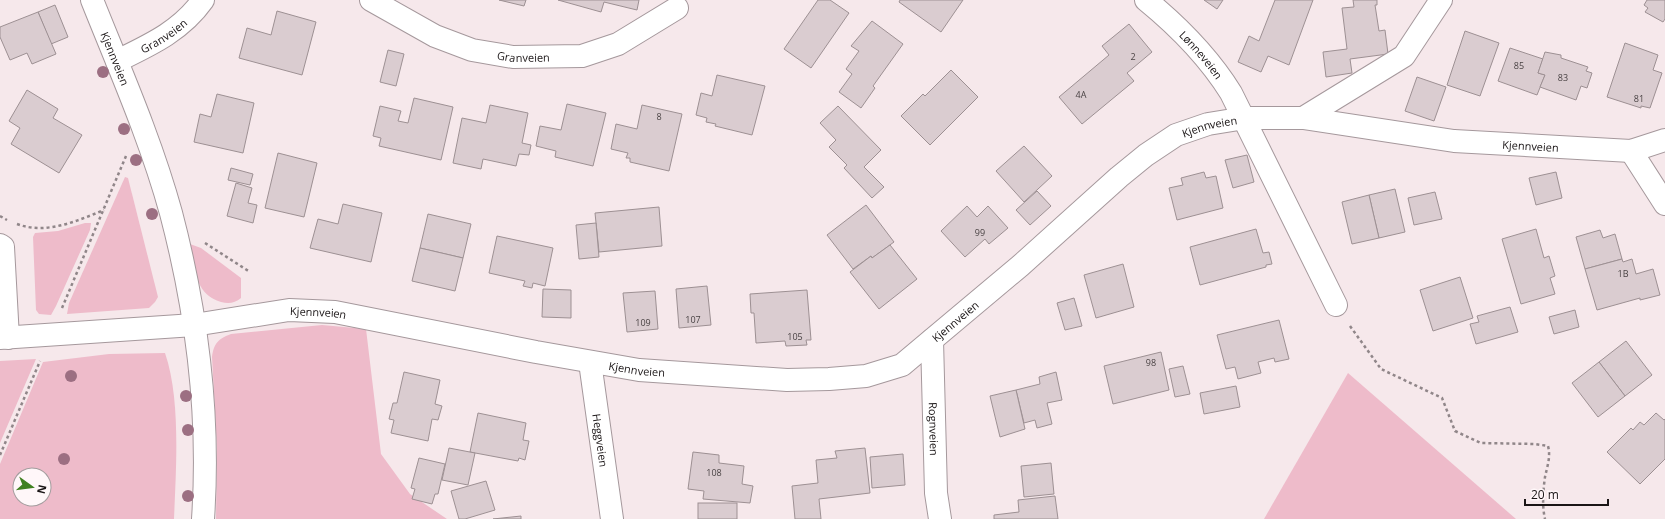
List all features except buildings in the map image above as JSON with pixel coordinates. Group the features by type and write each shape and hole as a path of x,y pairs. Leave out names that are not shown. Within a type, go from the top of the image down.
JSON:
{"street":[{"name":"Kjennveien","path":"92,0 117,61 151,152 168,206 184,268 194,325 204,408 203,519"},
{"name":"Granveien","path":"117,61 165,37 180,26 203,0"},
{"name":"Granveien","path":"370,0 435,36 472,50 513,57 582,56 618,44 676,8"},
{"name":"Lønneveien","path":"1146,0 1193,42 1215,68 1245,118 1336,305"},
{"path":"1303,118 1404,56 1441,0"},
{"name":"Kjennveien","path":"194,325 289,310 312,310 335,312 590,362 670,373 787,380 866,376 902,365 1020,266 1119,177 1146,155 1176,135 1208,124 1245,118 1303,118 1454,140 1631,151 1665,140"},
{"path":"1631,151 1665,204"},
{"path":"0,245 3,247 4,338 194,325"},
{"name":"Rognveien","path":"932,340 936,493 940,519"},
{"name":"Heggveien","path":"590,362 612,519"}],"path":[{"path":"125,150 129,162"},
{"path":"0,455 126,156"},
{"path":"0,216 25,227 39,228 60,226 104,210"},
{"path":"203,242 250,272"},
{"path":"1336,305 1381,368 1442,398 1455,431 1481,443 1535,444 1548,446 1550,452 1545,478 1543,508 1545,519"}],"shaded area":[{"path":"125,177 128,178 158,297 149,308 67,314 69,303"},
{"path":"85,223 91,223 90,230 56,306 51,315 39,314 36,310 33,237 35,233 58,231"},
{"path":"190,244 201,248 241,278 241,298 234,302 224,303 205,293 197,279"},
{"path":"322,325 366,329 381,454 410,494 447,519 216,519 217,448 212,357 215,345 217,342 231,334"},
{"path":"165,353 170,371 175,413 176,457 174,519 0,519 0,464 43,362 109,354"},
{"path":"36,359 0,443 0,361"},
{"path":"1348,373 1516,519 1264,519"}]}
